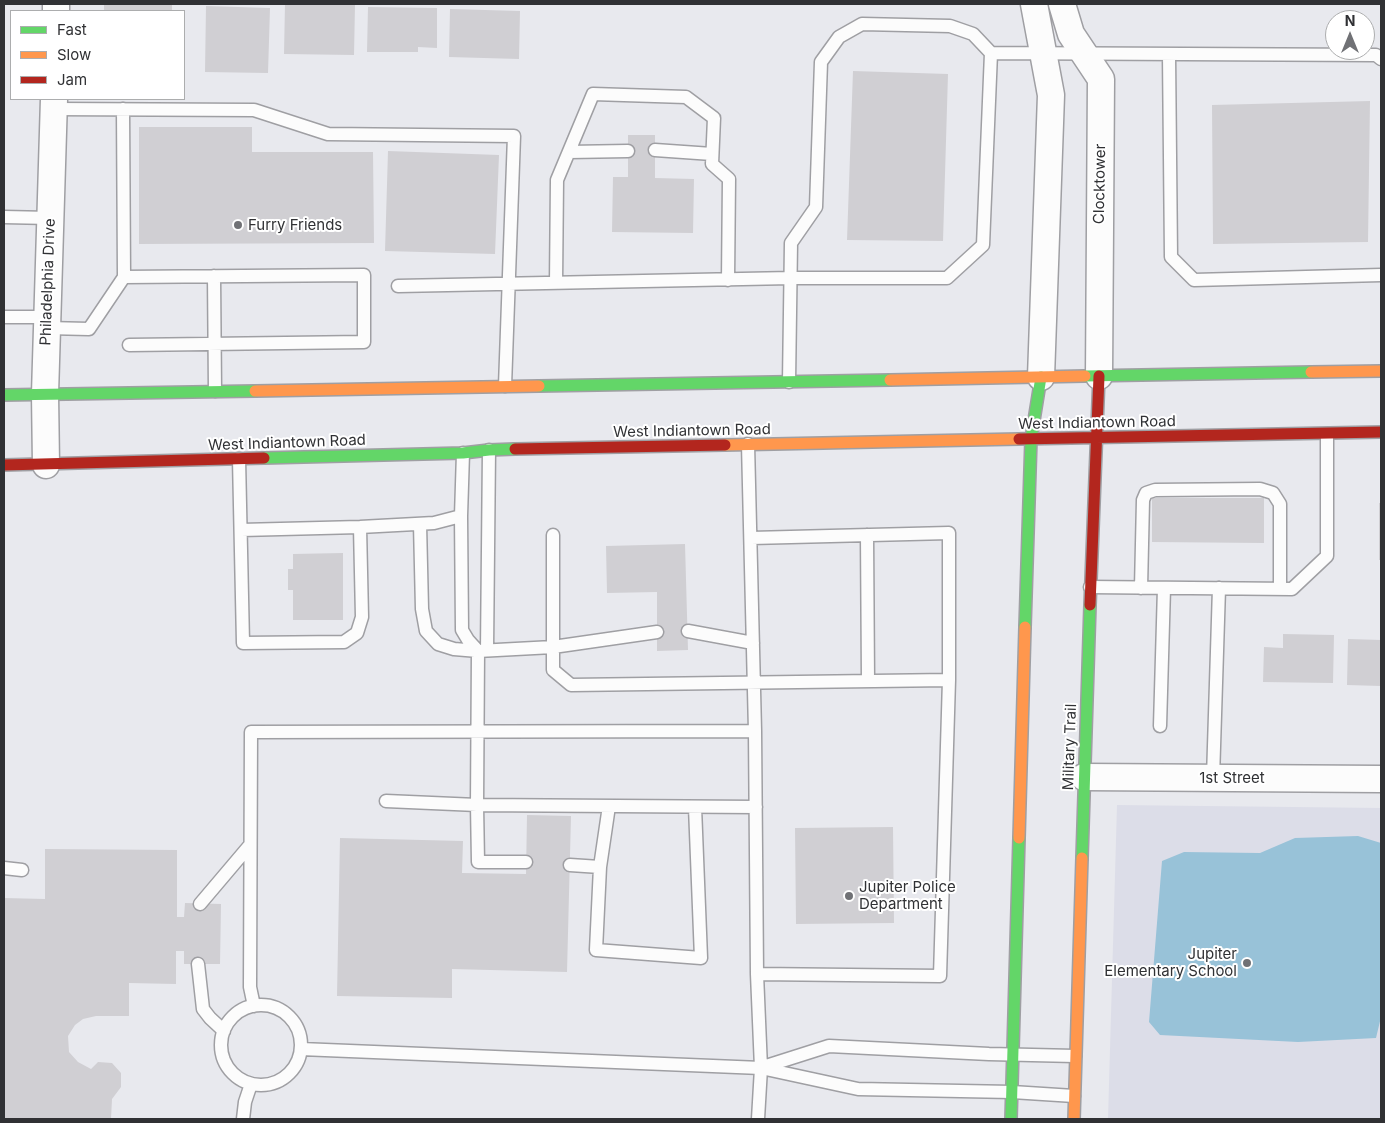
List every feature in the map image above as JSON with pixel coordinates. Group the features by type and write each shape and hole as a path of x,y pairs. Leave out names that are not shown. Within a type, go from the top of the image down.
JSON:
{"main road":[{"path":"4,395 1381,371"},
{"name":"Military Trail","path":"1074,1119 1090,587 1099,376"},
{"path":"1011,1119 1031,439 1041,377"},
{"name":"West Indiantown Road","path":"4,465 464,453 489,450 1381,432"}],"street":[{"path":"1034,4 1051,96 1041,377"},
{"name":"Clocktower","path":"1062,4 1071,34 1101,79 1099,376"},
{"name":"Philadelphia Drive","path":"46,465 45,394 54,104"},
{"name":"1st Street","path":"1084,777 1381,779"}],"lane":[{"path":"789,382 791,243 816,207 821,62 839,37 862,24 950,26 973,34 991,53 1376,55 1381,59"},
{"path":"398,286 790,278 947,278 983,245 991,53"},
{"path":"1169,55 1171,257 1194,280 1381,275"},
{"path":"556,283 557,180 593,94 686,97 714,118 712,164 730,179 728,280"},
{"path":"54,104 123,110 254,110 328,134 514,136 505,386"},
{"path":"4,317 89,329 124,277 123,110"},
{"path":"656,150 712,154"},
{"path":"569,152 628,151"},
{"path":"4,217 50,218"},
{"path":"124,277 364,275 364,342 129,345"},
{"path":"214,276 215,392"},
{"path":"1090,587 1292,589 1327,556 1327,434"},
{"path":"748,444 755,731 757,974 761,1068 758,1119"},
{"path":"489,450 482,651 477,732 478,862 526,862"},
{"path":"464,453 461,516 462,630 468,640 482,651"},
{"path":"239,459 243,643 344,642 356,633 362,617 360,527"},
{"path":"1141,588 1143,500 1146,493 1155,490 1260,489 1273,493 1280,504 1280,589"},
{"path":"241,530 420,524 434,523 461,516"},
{"path":"420,524 422,609 426,631 438,644 454,649 482,651 553,647 657,632"},
{"path":"751,538 949,533 949,680 940,976 757,974"},
{"path":"553,535 553,670 571,684 949,680"},
{"path":"867,535 868,681"},
{"path":"1160,726 1164,588"},
{"path":"1214,778 1219,588"},
{"path":"688,631 753,643"},
{"path":"254,1006 250,987 251,732 755,731"},
{"path":"386,801 477,806 756,807"},
{"path":"609,806 600,867 596,950 701,958 695,807"},
{"path":"200,904 250,845"},
{"path":"570,865 600,867"},
{"path":"4,868 22,870"},
{"path":"198,964 203,1009 224,1031"},
{"path":"254,1006 267,1006 279,1009 290,1017 298,1028 301,1040 301,1050 297,1065 288,1076 271,1084 251,1084 239,1079 229,1069 223,1057 221,1044 224,1031 231,1019 241,1011 254,1006"},
{"path":"761,1068 829,1046 1076,1056"},
{"path":"301,1050 761,1068 858,1089 1012,1092 1074,1096"},
{"path":"243,1119 245,1102 251,1084"}],"shaded area":[{"name":"Jupiter Elementary School","path":"1117,805 1381,808 1381,1119 1108,1119"}],"water":[{"path":"1358,836 1381,843 1381,1017 1376,1038 1298,1042 1160,1035 1149,1022 1162,861 1184,852 1260,853 1295,838"}],"building":[{"path":"104,4 172,4 172,10 104,10"},
{"path":"285,4 355,5 354,55 284,54"},
{"path":"206,6 270,8 268,73 205,72"},
{"path":"368,7 437,8 437,48 418,47 418,52 367,52"},
{"path":"450,9 520,11 519,59 449,57"},
{"path":"853,71 948,74 943,241 847,240"},
{"path":"1370,101 1368,242 1213,244 1212,105"},
{"path":"139,127 252,127 252,152 373,152 374,243 139,244"},
{"path":"628,135 655,135 655,178 694,179 693,233 612,232 613,177 628,177"},
{"path":"388,151 499,155 495,254 385,251"},
{"path":"1152,498 1264,498 1264,543 1152,542"},
{"path":"1379,503 1381,503 1381,560 1379,560"},
{"path":"685,544 688,650 657,651 657,592 607,593 606,546"},
{"path":"343,553 343,620 293,620 293,590 288,590 288,569 293,569 293,554"},
{"path":"1283,634 1334,635 1333,683 1263,682 1264,647 1283,648"},
{"path":"1348,639 1381,640 1381,686 1347,685"},
{"path":"527,815 571,816 567,972 452,969 452,998 337,996 340,838 463,841 462,873 526,874"},
{"path":"893,827 894,923 796,924 795,828"},
{"path":"45,849 177,850 177,917 184,917 185,903 221,904 220,964 184,964 184,951 176,951 176,984 129,983 129,1016 96,1016 83,1019 75,1025 68,1036 69,1052 78,1062 91,1069 98,1062 112,1063 121,1073 121,1087 112,1099 111,1119 4,1119 4,898 45,899"}],"traffic: fast":[{"path":"1085,376 1311,372"},
{"path":"1025,627 1031,439 1041,377"},
{"path":"539,386 890,380"},
{"path":"4,395 255,391"},
{"path":"264,458 463,453 515,449"},
{"path":"1082,858 1090,605"},
{"path":"1011,1119 1019,838"}],"traffic: slow":[{"path":"1311,372 1381,371"},
{"path":"890,380 1085,376"},
{"path":"255,391 539,386"},
{"path":"725,445 1019,439"},
{"path":"1019,838 1025,627"},
{"path":"1074,1119 1082,858"}],"traffic: jam":[{"path":"1090,605 1099,376"},
{"path":"1019,439 1381,432"},
{"path":"515,449 725,445"},
{"path":"4,465 264,458"}],"place":[{"name":"Furry Friends","path":"238,225"},
{"name":"Jupiter Police Department","path":"849,896"},
{"name":"Jupiter Elementary School","path":"1247,963"}]}
